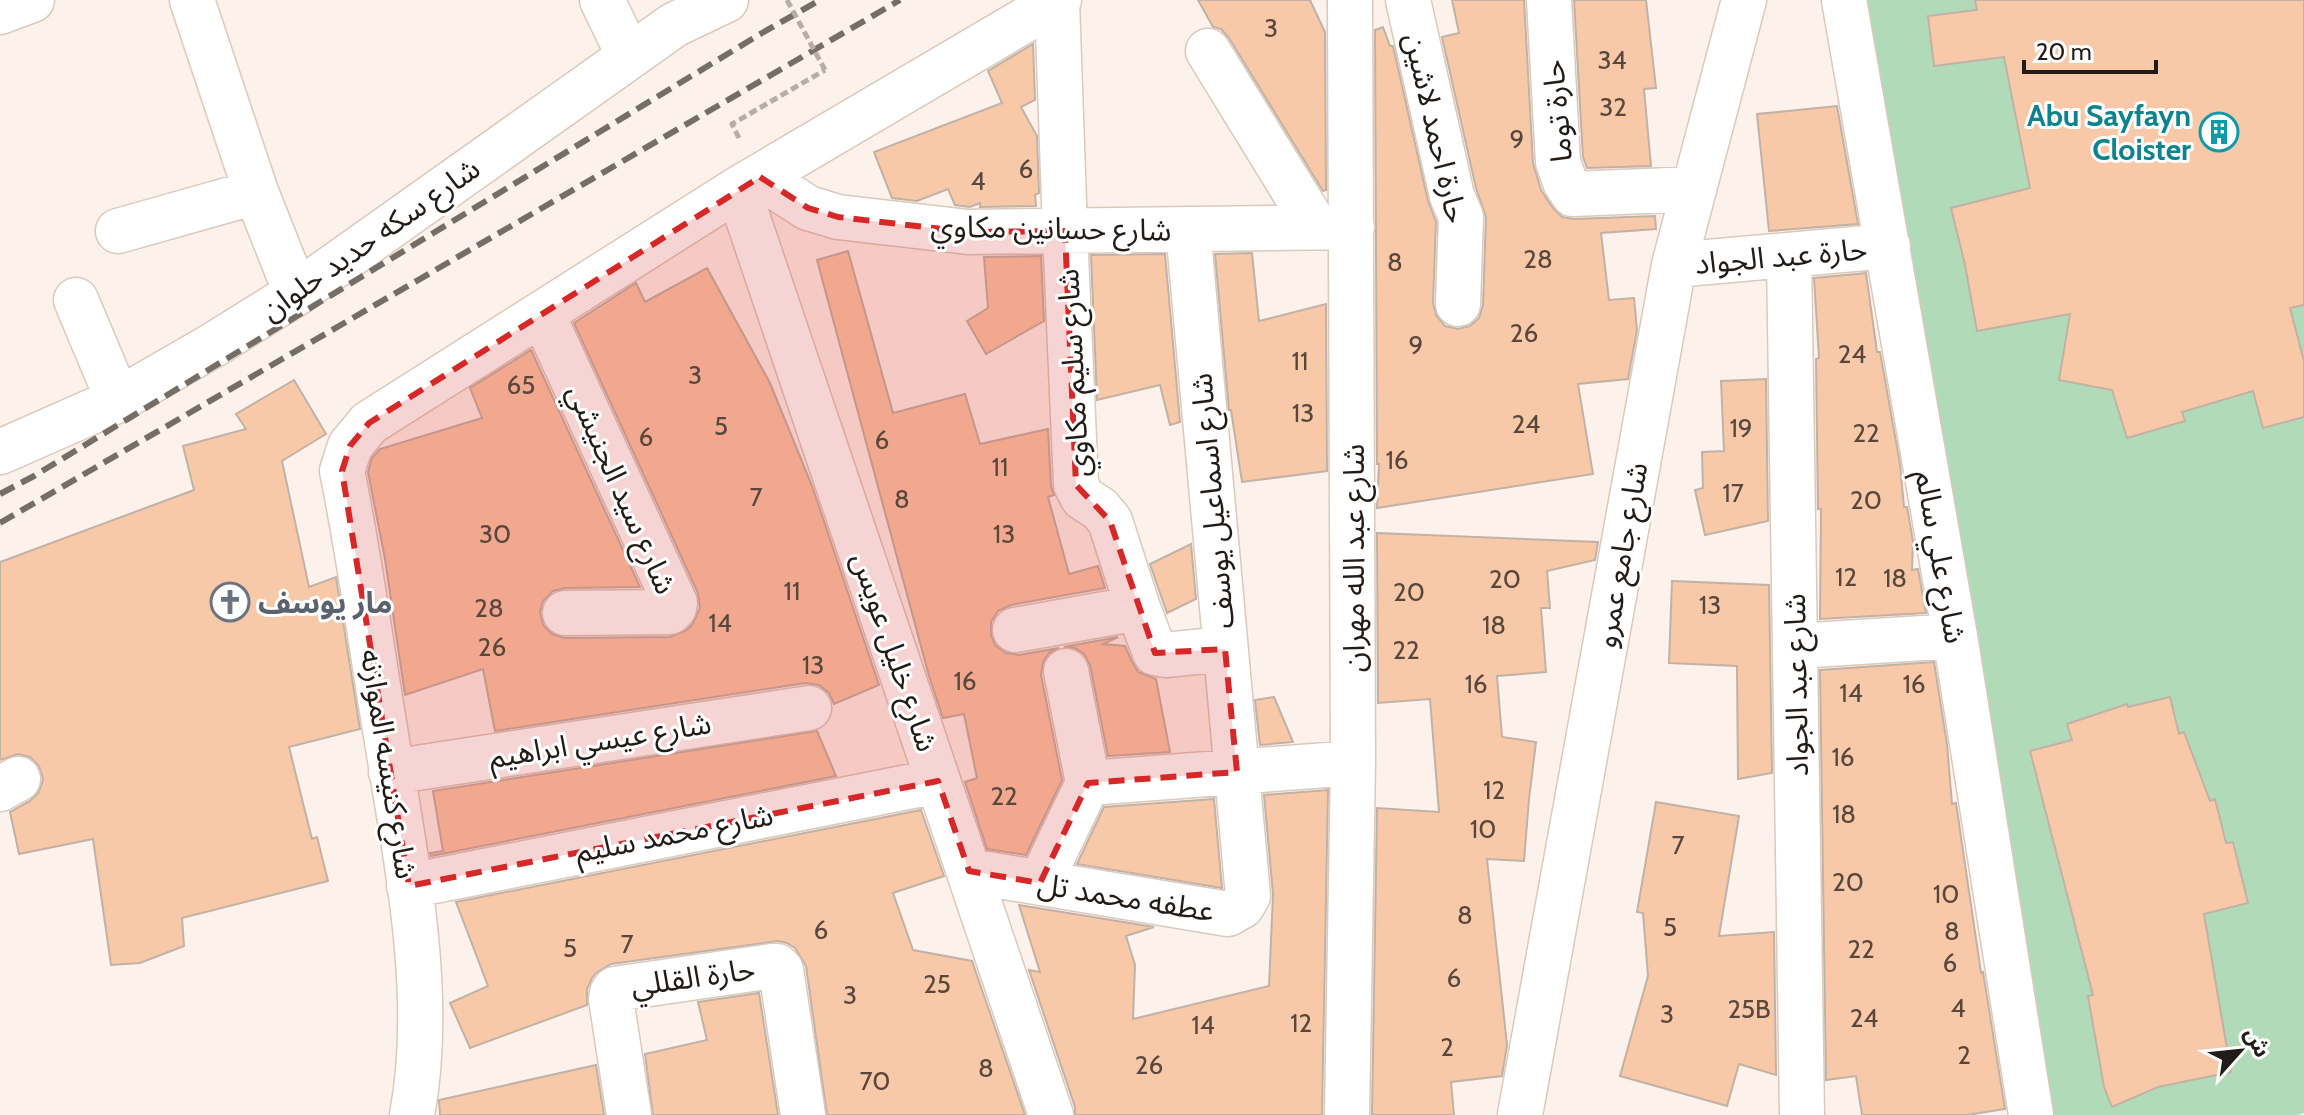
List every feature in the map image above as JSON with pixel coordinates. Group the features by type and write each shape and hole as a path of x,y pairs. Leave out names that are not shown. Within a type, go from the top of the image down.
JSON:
{"street":[{"path":"0,12 32,0"},
{"path":"192,0 256,192 296,293"},
{"path":"602,0 629,56"},
{"name":"شارع سكه حديد حلوان","path":"0,452 118,400 215,344 296,293 674,25 726,0"},
{"path":"542,313 749,183 1058,0"},
{"name":"شارع سليم مكاوي","path":"1058,0 1076,485 1083,498 1100,509 1110,521 1155,653 1165,655 1225,649"},
{"name":"شارع عبد الله مهران","path":"1347,1115 1353,763 1334,227 1350,0"},
{"name":"حارة احمد لاشين","path":"1408,0 1452,196 1461,217 1458,304"},
{"name":"حارة توما","path":"1549,0 1558,162 1573,194 1694,189"},
{"name":"شارع جامع عمرو","path":"1520,1115 1674,265 1744,0"},
{"name":"شارع علي سالم","path":"1844,0 1955,636 2031,1115"},
{"path":"1208,51 1334,227"},
{"name":"شارع حسانين مكاوي","path":"749,183 838,217 968,232 1334,227"},
{"name":"شارع خليل عويس","path":"749,183 938,781 1051,1115"},
{"path":"118,231 256,192"},
{"name":"شارع اسماعيل يوسف","path":"1188,229 1237,772"},
{"name":"حارة عبد الجواد","path":"1674,265 1888,246"},
{"name":"شارع عبد الجواد","path":"1789,255 1802,1115"},
{"path":"76,300 118,400"},
{"name":"شارع كنيسه الموازنه","path":"412,1115 418,1085 421,994 409,886 342,471 350,446 369,423 542,313"},
{"name":"شارع سيد الجنيشي","path":"542,313 675,603 670,612 565,613"},
{"path":"1015,630 1138,608"},
{"path":"1796,646 1955,636"},
{"path":"1040,883 1088,783 1066,671"},
{"name":"شارع عيسي ابراهيم","path":"391,772 809,708"},
{"path":"1088,783 1353,763"},
{"name":"عطفه محمد تل","path":"969,871 1228,914 1242,906 1248,896 1237,772"},
{"name":"شارع محمد سليم","path":"409,886 938,781"},
{"name":"حارة القللي","path":"629,1115 611,999 615,989 777,966 781,970 803,1115"}],"path":[{"path":"732,124 825,70 787,0"}],"highlighted area":[{"path":"760,177 808,208 838,217 968,232 1065,231 1076,485 1110,521 1155,653 1225,649 1237,772 1088,783 1040,883 969,871 938,781 409,886 342,471 350,446 369,423"}],"green space":[{"path":"1842,0 2304,0 2304,1113 2030,1115"}],"building":[{"path":"1198,0 1310,0 1325,32 1326,190 1323,191 1229,38 1221,29 1213,27"},
{"path":"1452,0 1524,0 1533,163 1541,190 1553,208 1562,217 1574,219 1655,216 1656,229 1601,233 1609,300 1634,298 1637,330 1628,379 1578,384 1593,474 1377,508 1375,30 1383,27 1390,46 1393,46 1428,201 1436,222 1433,303 1436,315 1445,326 1458,329 1470,326 1479,318 1483,305 1486,217 1476,188 1442,37 1459,33"},
{"path":"1574,0 1646,0 1656,88 1644,89 1651,166 1587,168 1583,157"},
{"path":"1975,0 2304,0 2304,305 2290,308 2304,361 2304,417 2263,428 2253,391 2182,412 2185,421 2127,438 2112,390 2059,380 2070,314 1977,331 1951,208 2030,188 2004,57 1934,66 1928,16 1977,10"},
{"path":"1033,44 1035,100 1021,107 1037,136 1039,193 1035,195 1036,206 955,205 948,189 917,201 892,198 874,152 1002,103 988,71"},
{"path":"1837,106 1858,224 1769,231 1757,114"},
{"path":"848,251 893,413 965,394 980,444 1048,429 1054,495 1048,497 1069,574 1098,566 1105,588 1011,605 998,611 991,622 995,645 1006,653 1019,655 1059,648 1049,653 1043,662 1041,675 1062,780 1026,855 987,849 965,782 977,778 964,714 943,718 929,676 817,260"},
{"path":"1252,253 1259,321 1326,304 1327,471 1242,482 1229,410 1215,254"},
{"path":"1165,254 1180,422 1170,425 1160,385 1097,400 1091,255"},
{"path":"1041,256 1044,321 986,354 967,321 988,308 984,257"},
{"path":"707,268 770,383 812,486 879,685 834,704 829,693 819,685 805,683 495,731 483,669 405,695 385,559 368,472 372,458 380,449 482,418 470,388 531,350 640,587 565,588 553,591 543,601 540,612 543,625 552,634 565,638 670,637 692,625 700,608 698,593 574,323 636,283 645,302"},
{"path":"1866,273 1877,352 1880,352 1900,464 1904,507 1907,507 1913,541 1912,570 1918,569 1926,613 1820,619 1821,509 1818,509 1816,359 1819,358 1814,278"},
{"path":"1766,379 1768,521 1705,535 1695,490 1703,488 1702,452 1724,451 1721,381"},
{"path":"294,380 326,434 282,461 309,587 336,577 360,729 289,747 312,839 317,837 328,881 182,918 184,946 140,963 111,965 93,839 19,854 10,812 39,792 43,779 39,766 30,757 18,754 0,760 0,562 194,490 183,446 246,429 236,414"},
{"path":"1377,533 1598,542 1595,560 1547,571 1550,608 1541,608 1546,672 1497,676 1502,737 1536,742 1524,861 1487,859 1507,1045 1502,1076 1451,1082 1454,1115 1372,1115 1377,808 1439,812 1430,699 1378,703"},
{"path":"1191,544 1196,599 1167,613 1150,564"},
{"path":"1672,581 1769,585 1772,773 1738,779 1737,666 1669,663"},
{"path":"1118,637 1103,644 1125,646 1138,672 1156,679 1170,752 1108,756 1090,665 1084,654 1075,648 1064,647"},
{"path":"1934,662 1947,744 1952,804 1956,803 2005,1109 1967,1115 1862,1115 1856,1076 1826,1080 1820,670"},
{"path":"1274,697 1293,742 1260,745 1255,700"},
{"path":"2170,697 2179,734 2184,732 2210,801 2215,799 2226,843 2233,842 2248,903 2204,914 2231,1072 2158,1087 2112,1107 2104,1087 2088,996 2093,995 2030,751 2072,740 2067,724 2127,704 2128,707"},
{"path":"817,731 836,776 431,856 430,853 443,851 433,791"},
{"path":"1328,790 1322,1115 1075,1115 1075,1107 1029,970 1040,972 1019,905 1154,927 1126,936 1135,965 1133,1019 1269,986 1273,894 1264,795"},
{"path":"1214,799 1222,888 1077,864 1104,807"},
{"path":"1656,802 1739,816 1719,936 1774,932 1776,1075 1739,1064 1727,1106 1620,1076 1648,976 1643,913 1637,912"},
{"path":"921,810 944,876 893,893 913,950 972,961 1025,1115 827,1115 806,966 795,948 778,941 611,964 592,978 587,989 587,1005 470,1048 450,1003 488,986 456,902"},
{"path":"759,993 778,1115 653,1115 645,1054 707,1040 698,1002"},
{"path":"596,1065 604,1115 440,1115 439,1100"}],"railway":[{"path":"0,494 820,0"},
{"path":"0,523 900,0"}],"place":[{"name":"Abu Sayfayn Cloister","path":"2219,132"},
{"name":"مار يوسف","path":"230,602"}]}
